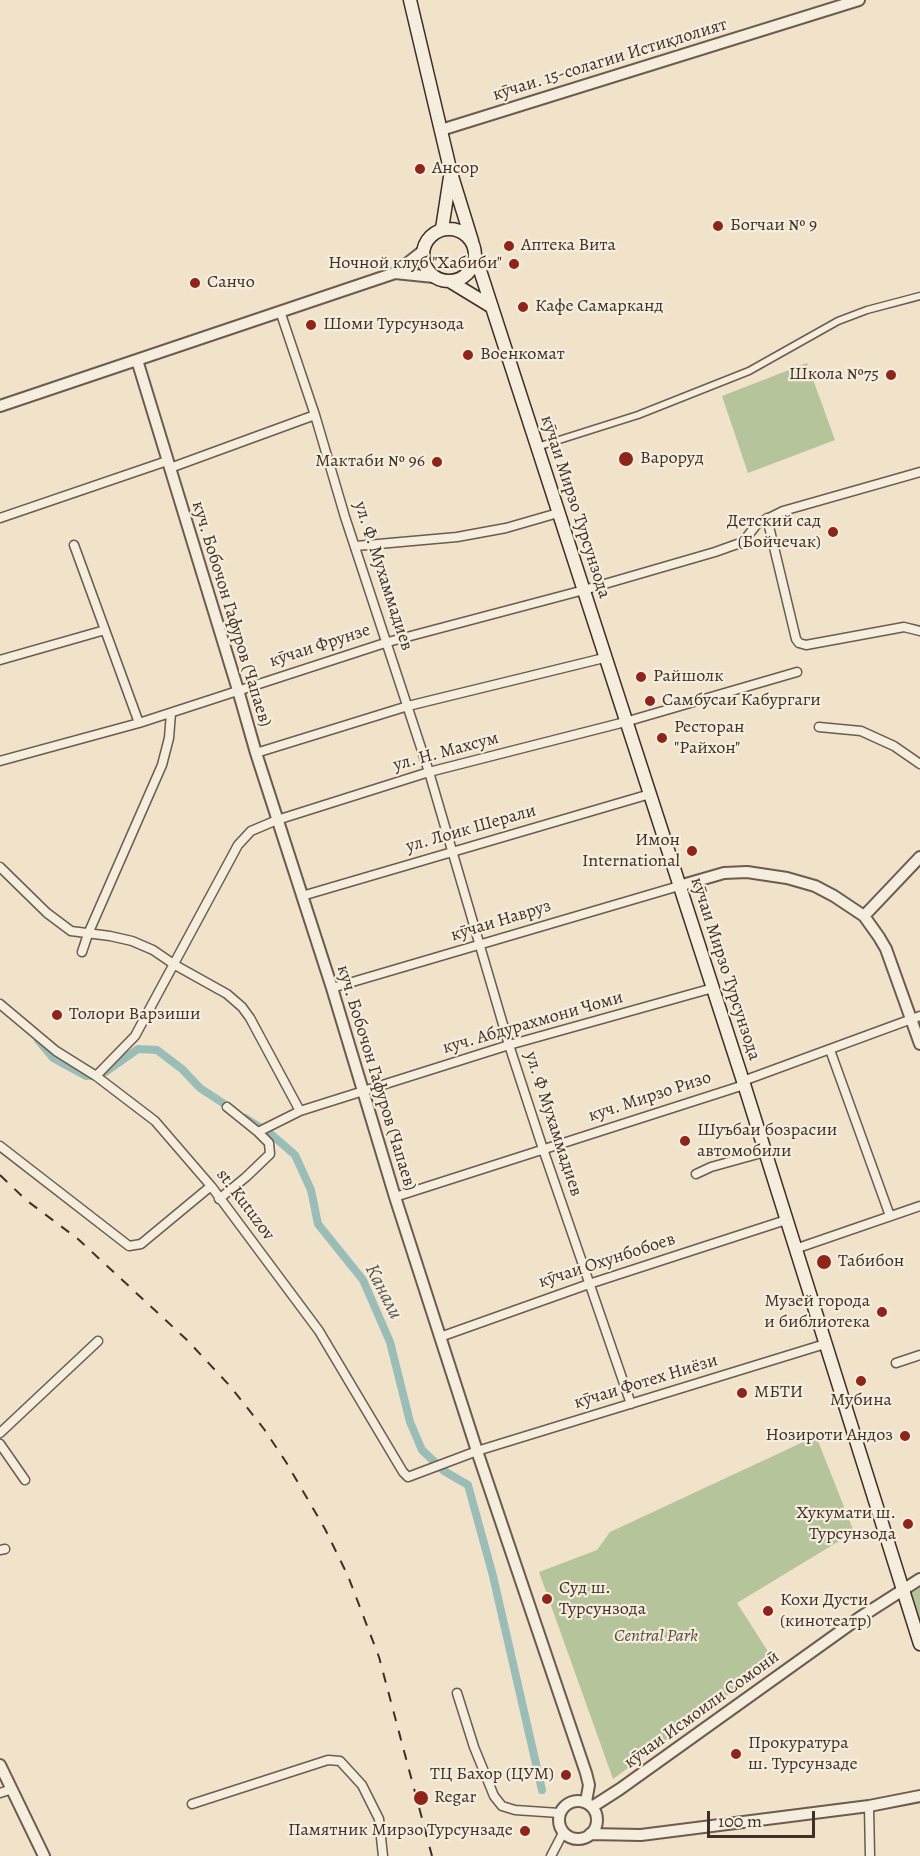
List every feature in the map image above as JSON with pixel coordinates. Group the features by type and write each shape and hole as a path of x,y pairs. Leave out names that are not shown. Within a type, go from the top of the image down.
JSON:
{"main road":[{"name":"кӯчаи Мирзо Турсунзода","path":"410,0 451,173 476,258 713,988 920,1644"},
{"name":"кӯчаи Мирзо Турсунзода","path":"442,229 451,173"},
{"path":"472,241 466,234 455,228 442,229 429,237 423,251 425,266 434,277 451,282 492,307"},
{"path":"451,282 465,277 474,266 476,258"}],"street":[{"name":"кӯчаи. 15-солагии Истиқлолият","path":"441,130 859,0"},
{"path":"0,406 395,273 423,251"},
{"path":"395,273 434,277"},
{"path":"537,447 638,415 749,372 838,321 867,310 920,296"},
{"name":"ул. Ф. Мухаммадиев","path":"280,311 453,850"},
{"name":"куч. Бобочон Гафуров (Чапаев)","path":"137,360 238,690 255,753 332,988 395,1197 477,1451 586,1773 589,1785 589,1805"},
{"path":"0,518 315,415"},
{"path":"920,472 783,510 767,518 796,639 800,643 806,645 904,627 920,631"},
{"path":"356,546 457,537 506,528 558,513"},
{"name":"кӯчаи Фрунзе","path":"0,761 139,723 388,642 584,590 743,542 757,524 767,518"},
{"path":"74,545 139,723"},
{"path":"0,660 105,630"},
{"path":"255,753 408,706 604,658"},
{"name":"ул. Н. Махсум","path":"96,1076 135,1036 175,965 237,845 251,831 277,820 429,772 625,722 797,672"},
{"path":"82,952 162,765 169,738 171,713"},
{"path":"819,727 861,731 894,746 920,764"},
{"name":"ул. Лоик Шерали","path":"302,896 650,794"},
{"name":"ул. Ф Мухаммадиев","path":"453,850 543,1149 631,1404"},
{"path":"864,916 920,857"},
{"path":"0,867 47,912 71,931 132,941 153,950 227,994 242,1007 250,1018 300,1111"},
{"path":"679,886 724,873 747,872 787,878 815,886 834,896 864,916 886,949 915,1018 920,1044"},
{"name":"кӯчаи Навруз","path":"332,988 679,886"},
{"name":"куч. Абдурахмони Чоми","path":"258,1132 300,1111 510,1045 713,988"},
{"name":"st. Kutuzov","path":"0,1004 56,1052 96,1076 155,1121 211,1186 326,1341 403,1472 408,1477 432,1469"},
{"name":"куч. Мирзо Ризо","path":"395,1197 743,1083 915,1018"},
{"path":"830,1050 890,1216"},
{"path":"219,1198 246,1178 270,1154 269,1143 227,1107"},
{"path":"0,1146 129,1246 141,1244 211,1186"},
{"path":"696,1174 711,1167 765,1152"},
{"path":"795,1249 920,1206"},
{"name":"кӯчаи Охунбобоев","path":"440,1337 589,1284 786,1220"},
{"path":"0,1433 98,1341"},
{"name":"кӯчаи Фотех Ниёзи","path":"432,1469 477,1451 825,1344"},
{"path":"896,1363 920,1355"},
{"path":"0,1444 25,1480"},
{"name":"кӯчаи Исмоили Сомонӣ","path":"589,1805 620,1789 859,1618 920,1579"},
{"path":"457,1693 474,1747 494,1796 502,1806 515,1810 559,1813"},
{"path":"192,1804 328,1760 340,1761 363,1785 379,1819 383,1856"},
{"path":"0,1765 44,1856"},
{"path":"0,1793 12,1789"},
{"path":"590,1834 641,1835 869,1806 920,1796"},
{"path":"575,1800 589,1805 596,1816 596,1826 590,1834 577,1839 563,1833 559,1824 559,1813 566,1804 575,1800"},
{"path":"869,1806 870,1856"},
{"path":"551,1856 563,1833"}],"green space":[{"path":"807,363 835,440 748,473 722,396"},
{"name":"Central Park","path":"816,1436 854,1532 737,1603 774,1661 613,1779 539,1572 597,1550 610,1532"},
{"path":"920,1586 920,1622 911,1592"}],"waterway":[{"name":"Канали","path":"38,1040 53,1058 86,1076 101,1075 138,1049 157,1050 182,1069 200,1088 232,1109"},
{"name":"Канали","path":"245,1118 272,1135 295,1155 311,1190 318,1224 363,1280 390,1342 410,1422 422,1450 444,1471 468,1485 493,1576 542,1790"}],"railway":[{"path":"0,1175 26,1200 78,1239 187,1340 230,1386 264,1429 286,1462 325,1529 348,1576 379,1657 432,1856"}],"place":[{"name":"Ансор","path":"420,169"},
{"name":"Богчаи № 9","path":"718,226"},
{"name":"Аптека Вита","path":"509,246"},
{"name":"Ночной клуб \"Хабиби\"","path":"514,264"},
{"name":"Санчо","path":"195,283"},
{"name":"Кафе Самарканд","path":"523,307"},
{"name":"Шоми Турсунзода","path":"311,325"},
{"name":"Военкомат","path":"468,355"},
{"name":"Школа №75","path":"891,375"},
{"name":"Вароруд","path":"626,459"},
{"name":"Мактаби № 96","path":"437,462"},
{"name":"Детский сад (Бойчечак)","path":"833,532"},
{"name":"Райшолк","path":"641,677"},
{"name":"Самбусаи Кабургаги","path":"650,701"},
{"name":"Ресторан \"Райхон\"","path":"662,738"},
{"name":"Имон International","path":"692,851"},
{"name":"Толори Варзиши","path":"57,1015"},
{"name":"Шуъбаи бозрасии автомобили","path":"685,1141"},
{"name":"Табибон","path":"824,1262"},
{"name":"Музей города и библиотека","path":"882,1312"},
{"name":"Мубина","path":"861,1381"},
{"name":"МБТИ","path":"742,1393"},
{"name":"Нозироти Андоз","path":"905,1436"},
{"name":"Хукумати ш. Турсунзода","path":"908,1524"},
{"name":"Суд ш. Турсунзода","path":"547,1599"},
{"name":"Кохи Дусти (кинотеатр)","path":"768,1611"},
{"name":"Прокуратура ш. Турсунзаде","path":"736,1754"},
{"name":"ТЦ Бахор (ЦУМ)","path":"566,1775"},
{"name":"Regar","path":"421,1798"},
{"name":"Памятник Мирзо Турсунзаде","path":"525,1831"}]}
